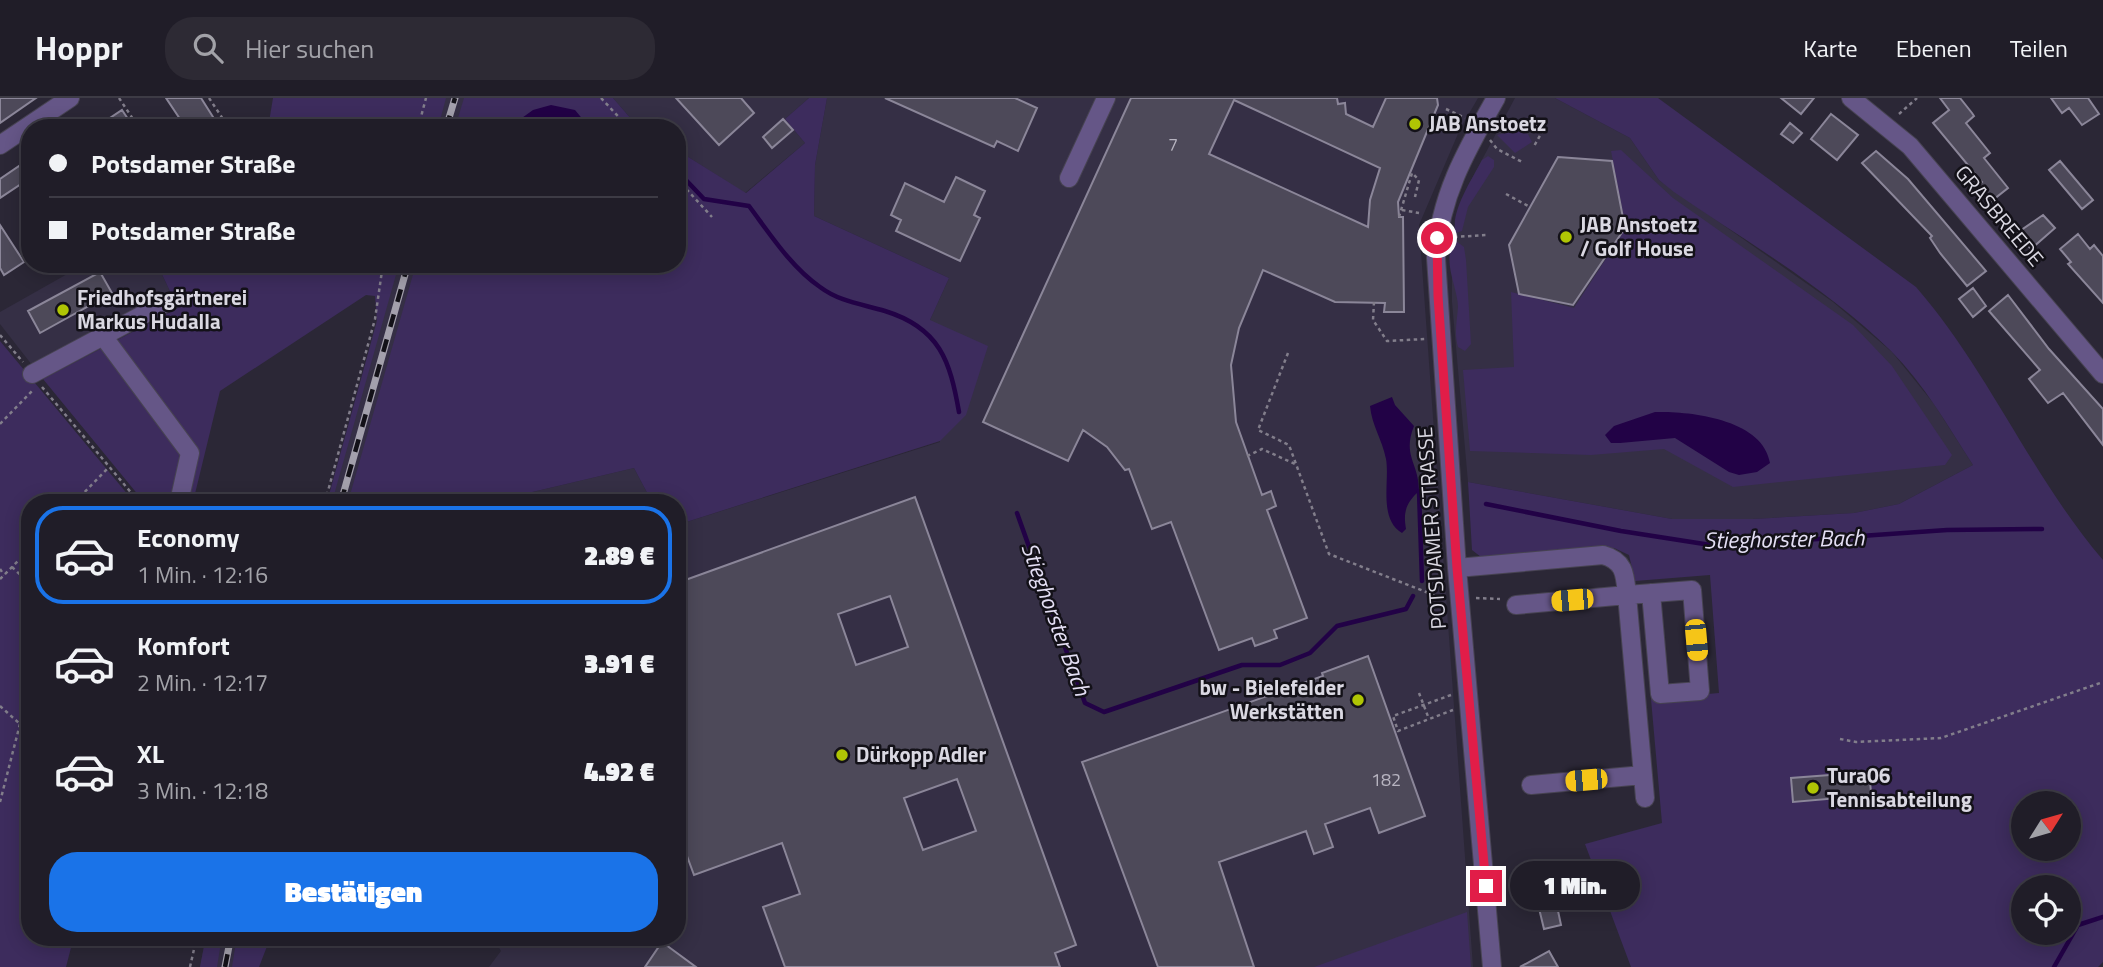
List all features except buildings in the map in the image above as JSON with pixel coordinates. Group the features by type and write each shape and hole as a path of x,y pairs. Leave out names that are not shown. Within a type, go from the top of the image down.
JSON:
{"street":[{"path":"39,119 70,98"},
{"path":"1069,178 1106,98"},
{"name":"POTSDAMER STRASSE","path":"1492,967 1452,599 1457,568 1438,296 1437,238 1450,185 1496,98"},
{"name":"GRASBREEDE","path":"1851,98 1916,152 2103,374"},
{"path":"0,145 21,131"},
{"path":"32,374 163,304"},
{"path":"103,336 190,453 181,494"},
{"path":"1457,568 1602,555 1620,563 1625,573 1645,798"},
{"path":"1516,605 1627,595 1651,593 1692,590 1700,691 1660,694 1651,593"},
{"path":"1531,785 1643,775"}],"path":[{"path":"119,98 133,119"},
{"path":"209,98 223,119"},
{"path":"420,119 426,98"},
{"path":"601,98 621,119"},
{"path":"1886,126 1917,98"},
{"path":"1446,109 1480,126 1497,149 1524,163"},
{"path":"1480,126 1506,122 1536,125 1542,132 1533,148"},
{"path":"1399,217 1412,173 1419,180 1416,197"},
{"path":"686,189 712,217"},
{"path":"1506,194 1530,207"},
{"path":"1402,211 1419,213"},
{"path":"1437,238 1487,235"},
{"path":"328,494 375,319 382,273"},
{"path":"1374,302 1373,320 1387,341 1425,339"},
{"path":"0,335 32,374"},
{"path":"1288,353 1258,430 1289,445 1329,554 1452,599 1506,599 1516,605"},
{"path":"0,424 39,383 132,494"},
{"path":"1247,456 1262,449 1296,464"},
{"path":"83,494 109,467"},
{"path":"0,579 21,558"},
{"path":"12,567 21,576"},
{"path":"0,569 4,575"},
{"path":"1840,739 1856,742 1941,738 2103,682"},
{"path":"1419,693 1429,719"},
{"path":"1454,694 1393,716 1394,724 1398,731 1455,709"},
{"path":"0,706 20,724 0,802"},
{"path":"190,967 195,946"}],"shaded area":[{"path":"273,98 446,98 440,119 270,119"},
{"path":"431,98 481,98 476,119 426,119"},
{"path":"464,98 613,98 631,119 458,119"},
{"path":"613,98 809,98 785,119 805,143 745,193 686,156 686,119 631,119"},
{"path":"809,98 827,98 815,165 814,216 949,278 930,320 988,346 966,415 940,441 686,522 686,494 648,494 634,468 524,494 350,494 413,273 686,273 686,156 746,193 805,143 785,119"},
{"path":"827,98 1478,98 1460,129 1419,225 1473,967 489,967 501,951 498,946 686,946 686,522 940,442 930,320 949,278 814,216 815,165"},
{"path":"1515,98 1555,98 1630,138 1659,180 1833,302 1892,352 1934,404 1973,465 1899,504 1854,513 1753,519 1672,519 1468,482 1452,302 1452,236 1468,186"},
{"path":"1555,98 1658,98 1916,287 1966,353 2054,494 2103,560 2103,962 2098,967 1631,967 1585,844 1662,823 1651,699 1719,693 1710,575 1635,581 1629,555 1614,548 1481,557 1472,550 1468,482 1672,519 1753,519 1854,513 1899,504 1973,465 1925,391 1903,364 1867,328 1814,287 1659,180 1630,138"},
{"path":"551,105 575,110 582,119 520,119 533,110"},
{"path":"1516,130 1528,134 1532,142 1515,153 1497,135"},
{"path":"1621,150 1673,198 1853,325 1892,366 1952,455 1945,465 1733,487 1664,449 1591,455 1470,451 1463,370 1514,367 1511,292 1574,308 1626,228 1611,151"},
{"path":"1488,156 1494,160 1494,167 1468,207 1462,231 1456,233 1459,206 1482,160"},
{"path":"1456,241 1464,247 1466,260 1471,344 1465,351 1458,347 1457,342 1458,307 1450,264 1451,248"},
{"path":"69,273 161,273 178,308 43,379 0,324 0,312"},
{"path":"161,273 396,273 334,494 329,494 377,321 375,296 366,295 220,391 195,494 137,494 43,379 178,308"},
{"path":"389,273 425,273 356,494 332,494"},
{"path":"0,341 127,494 21,494 21,946 71,946 66,967 0,967"},
{"path":"1392,397 1395,405 1414,426 1410,452 1419,491 1406,508 1406,529 1402,533 1395,527 1387,509 1386,459 1370,406"},
{"path":"1655,412 1705,416 1740,427 1754,436 1764,448 1770,463 1757,472 1739,475 1729,472 1675,438 1611,443 1605,435 1614,426"},
{"path":"634,468 648,494 524,494"},
{"path":"1467,912 1471,967 1314,967"},
{"path":"204,946 254,946 251,967 200,967"},
{"path":"204,946 220,946 217,967 200,967"},
{"path":"235,946 267,946 259,967 232,967"}],"waterway":[{"path":"686,180 704,199 749,206 790,260 809,279 828,292 904,318 930,337 946,362 959,412"},
{"name":"Stieghorster Bach","path":"1419,491 1422,581"},
{"name":"Stieghorster Bach","path":"1486,504 1621,531 1717,546 1947,530 2042,529"},
{"name":"Stieghorster Bach","path":"1017,513 1085,703 1104,712 1242,665 1280,665 1310,653 1337,626 1406,609 1413,596"},
{"path":"2054,967 2078,925 2103,917"}],"railway":[{"path":"449,119 455,98"},
{"path":"343,494 405,273"},
{"path":"225,967 229,946"}],"place":[{"name":"JAB Anstoetz","path":"1415,124"},
{"name":"JAB Anstoetz / Golf House","path":"1566,237"},
{"name":"Friedhofsgärtnerei Markus Hudalla","path":"63,310"},
{"name":"bw - Bielefelder Werkstätten","path":"1358,700"},
{"name":"Dürkopp Adler","path":"842,755"},
{"name":"Tura06 Tennisabteilung","path":"1813,788"}],"route":[{"path":"1437,238 1438,296 1457,568 1486,886"}]}
